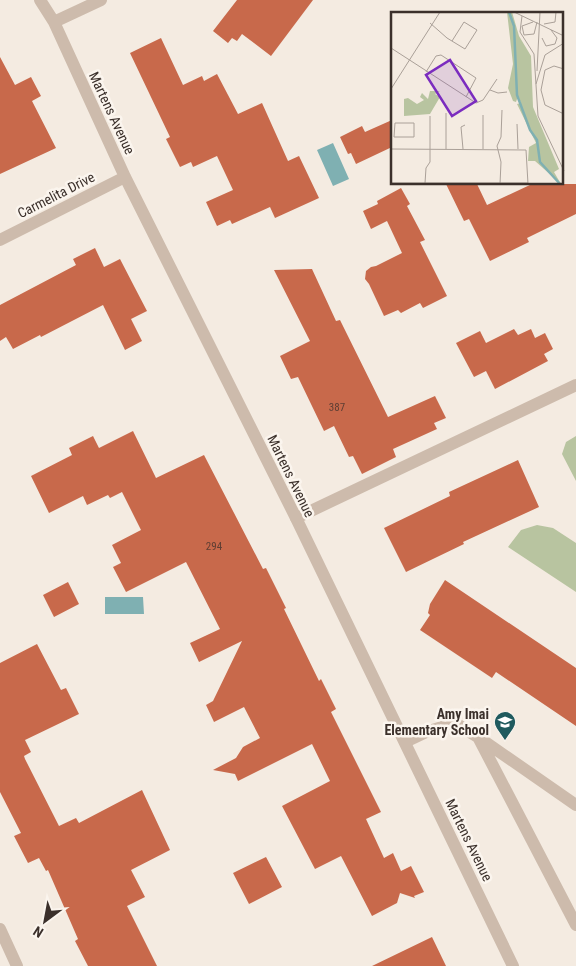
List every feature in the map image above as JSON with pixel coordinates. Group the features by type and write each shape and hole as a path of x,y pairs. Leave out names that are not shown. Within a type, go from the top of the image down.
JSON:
{"street":[{"name":"Martens Avenue","path":"40,0 54,22 125,177 296,518 513,966"},
{"path":"54,22 101,0"},
{"name":"Carmelita Drive","path":"0,240 125,177"},
{"path":"296,518 576,385"},
{"path":"404,742 426,732 455,723 576,805"},
{"path":"478,737 576,925"},
{"path":"0,929 18,966"}],"green space":[{"path":"576,436 576,481 562,454 566,442"},
{"path":"537,525 553,528 576,543 576,592 508,547 521,530"}],"water":[{"path":"333,143 349,179 333,186 317,150"},
{"path":"105,597 143,597 144,614 105,614"}],"building":[{"path":"237,0 313,0 271,56 242,34 237,41 232,38 228,43 213,31"},
{"path":"161,38 183,85 202,76 204,81 217,74 238,114 262,103 288,161 299,156 319,198 275,218 270,207 232,224 230,220 217,226 206,202 233,190 217,156 193,167 191,162 180,167 166,139 170,137 130,53"},
{"path":"0,57 15,85 31,77 41,96 32,101 56,148 0,174"},
{"path":"391,120 391,147 356,164 351,153 348,154 340,137 362,126 365,132"},
{"path":"576,184 576,214 527,238 529,242 490,261 469,219 464,221 446,185 477,185 487,205 530,185"},
{"path":"401,188 410,204 407,206 425,240 420,242 447,296 423,308 420,303 401,313 398,310 384,316 365,279 366,271 402,253 387,221 371,229 363,211 378,204 377,201"},
{"path":"95,248 104,267 120,259 147,311 131,319 142,341 125,350 103,305 41,337 40,335 13,349 6,337 0,341 0,305 76,265 73,259"},
{"path":"312,269 336,321 340,320 388,417 435,396 446,418 434,423 437,429 393,449 396,457 362,474 353,456 349,457 334,426 324,431 298,377 291,379 280,356 310,341 274,270"},
{"path":"514,329 518,335 531,329 535,338 545,333 553,349 544,354 548,361 495,389 486,371 474,377 456,343 480,331 486,343"},
{"path":"133,431 156,478 204,455 263,569 266,568 319,681 321,679 336,709 331,712 381,812 366,819 384,858 393,853 401,871 411,866 424,892 414,896 415,898 400,893 397,903 372,916 341,856 315,869 282,806 330,781 312,744 238,781 235,774 213,770 236,758 243,747 260,738 244,707 214,722 206,705 213,701 242,641 199,662 190,643 220,629 186,562 126,592 113,567 121,563 112,545 141,530 122,492 110,498 108,495 87,505 83,496 49,513 31,476 72,455 69,448 93,436 99,448"},
{"path":"518,460 539,507 463,542 464,544 406,572 384,528 450,496 449,492"},
{"path":"445,580 576,668 576,726 496,672 492,678 420,630 430,615 428,613 430,604"},
{"path":"68,582 79,604 54,617 43,595"},
{"path":"37,644 61,690 66,688 79,714 25,740 31,752 24,756 25,759 59,826 76,818 79,823 142,790 170,850 131,870 145,897 127,906 157,966 88,966 75,941 78,939 48,870 46,871 39,858 28,863 14,836 21,833 0,792 0,663"},
{"path":"266,857 282,887 249,904 233,873"},
{"path":"432,937 446,966 372,966"}],"place":[{"name":"Amy Imai Elementary School","path":"505,741"}]}
